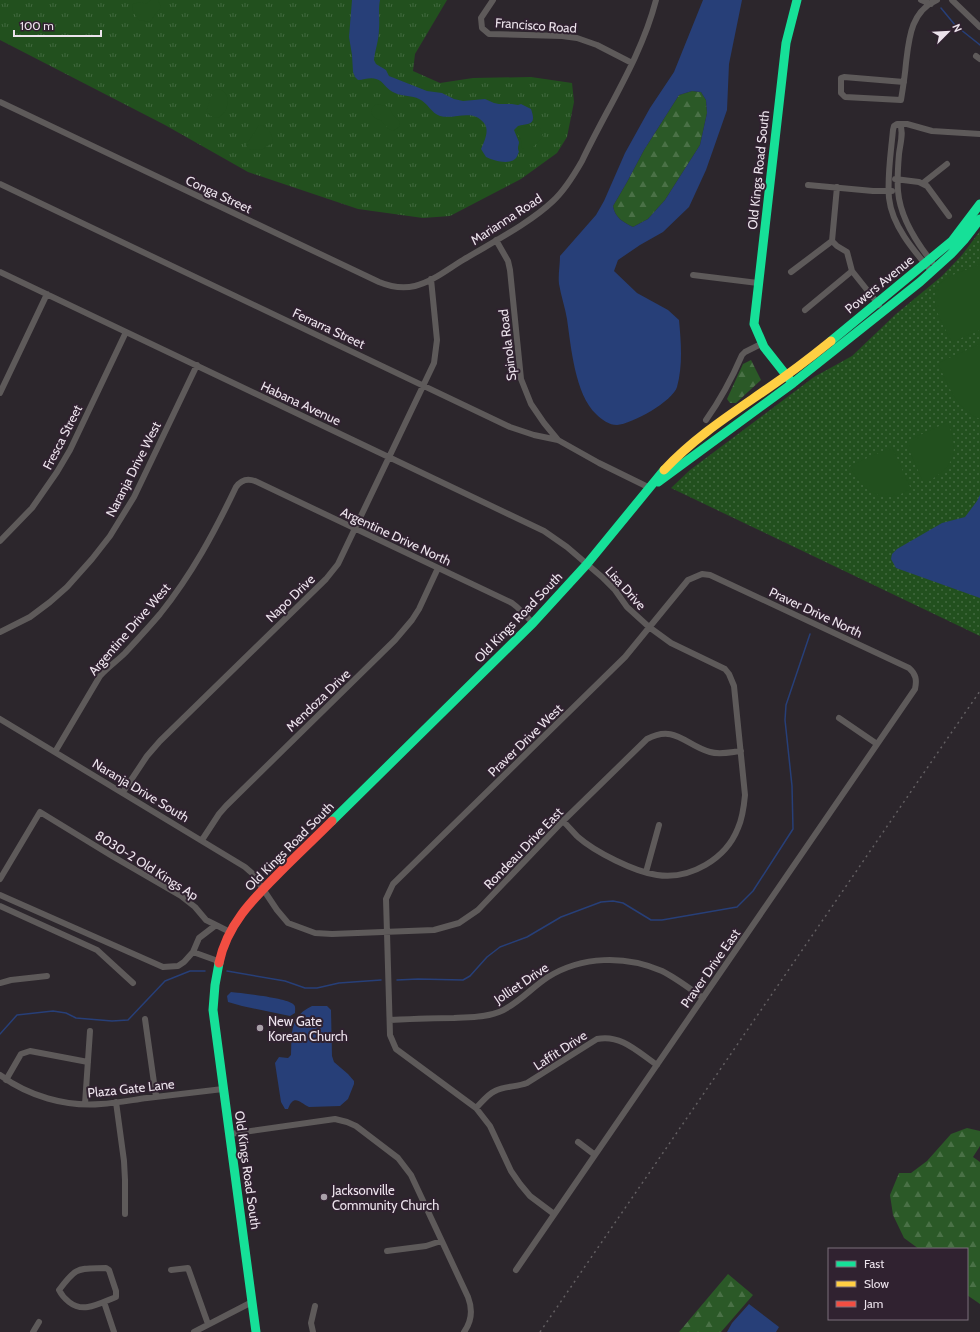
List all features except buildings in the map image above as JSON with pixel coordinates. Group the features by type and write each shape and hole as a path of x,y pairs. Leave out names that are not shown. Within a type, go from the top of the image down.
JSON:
{"street":[{"name":"Francisco Road","path":"493,0 481,18 482,28 489,34 562,36 577,38 597,45 632,63"},
{"name":"Marianna Road","path":"432,279 546,208 565,188 582,161 632,63 646,32 656,0"},
{"name":"Old Kings Road South","path":"256,1332 213,1010 213,990 222,948 239,916 263,889 533,623 587,564 650,488 660,473 700,436 789,379 761,344 756,334 754,324 785,50 797,0"},
{"path":"921,0 930,4"},
{"path":"904,82 844,77 841,78 840,93 845,96 901,100 904,82 910,34 919,15 930,4 938,0"},
{"path":"952,0 980,27"},
{"name":"Conga Street","path":"0,102 379,282 394,287 409,287 432,279"},
{"path":"935,269 912,248 893,215 890,202 889,178 894,126 897,124 907,124 932,131 980,134"},
{"path":"900,124 902,128 898,191 902,212 928,262"},
{"path":"923,183 947,164"},
{"path":"889,178 923,183 927,186 949,216"},
{"name":"Ferrarra Street","path":"0,184 510,426 534,435 558,440 599,463 650,488"},
{"path":"808,185 873,191 898,191"},
{"path":"837,187 832,241 836,246 847,252 852,271 884,311"},
{"name":"Powers Avenue","path":"789,379 877,303 928,262 952,240 980,204"},
{"name":"Powers Avenue","path":"789,379 884,311 935,269 964,240 980,219"},
{"name":"Spinola Road","path":"496,240 508,261 510,270 518,364 524,390 531,404 558,440"},
{"path":"791,272 832,241"},
{"path":"804,310 852,271"},
{"name":"Habana Avenue","path":"0,272 544,531 567,546 587,564"},
{"path":"693,276 758,283"},
{"path":"424,386 434,362 437,340 432,279"},
{"path":"0,393 47,294"},
{"name":"Fresca Street","path":"0,541 32,508 57,472 70,450 126,332"},
{"path":"706,420 730,383 742,355 761,344"},
{"name":"Naranja Drive West","path":"0,632 30,617 50,602 67,587 110,536 134,497 197,366"},
{"name":"Napo Drive","path":"123,792 147,756 160,741 331,572 342,557 424,386"},
{"name":"Argentine Drive North","path":"243,481 251,479 256,481 512,603 533,623"},
{"name":"Argentine Drive West","path":"55,752 100,676 160,615 190,573 213,534 236,487 243,481"},
{"name":"Lisa Drive","path":"564,821 578,837 588,844 635,869 658,875 670,876 694,870 715,858 730,843 739,827 745,795 734,686 729,674 720,666 671,643 649,627 627,607 615,590 587,564"},
{"name":"Mendoza Drive","path":"202,840 219,814 234,798 395,640 419,609 438,568"},
{"name":"Praver Drive West","path":"554,1214 530,1196 520,1184 511,1171 490,1126 476,1108 396,1049 391,1038 386,899 393,884 625,657 688,580 702,574"},
{"name":"Praver Drive North","path":"702,574 719,578 909,668 913,671 916,677"},
{"name":"Praver Drive East","path":"516,1270 915,689 917,683 916,677"},
{"path":"839,718 877,744"},
{"name":"Naranja Drive South","path":"0,719 245,867 253,874 263,889"},
{"name":"Rondeau Drive East","path":"263,889 288,923 315,933 332,934 434,930 459,923 478,910 564,821 647,739 661,733 672,734 710,752 719,753 741,751"},
{"name":"8030-2 Old Kings Ap","path":"0,879 40,812 118,860 181,896 195,907 206,920 216,926"},
{"path":"646,872 659,825"},
{"path":"0,895 164,967 178,966 184,962 193,952 199,938 216,926 230,932"},
{"path":"0,906 97,950 133,983"},
{"path":"193,952 218,961"},
{"name":"Jolliet Drive","path":"390,1020 488,1016 510,1006 556,972 577,964 609,960 633,962 662,972 676,979 703,998"},
{"path":"0,983 47,976"},
{"path":"145,1019 156,1097"},
{"path":"85,1104 90,1031"},
{"name":"Laffit Drive","path":"476,1108 496,1090 520,1086 527,1083 597,1039 614,1038 623,1042 657,1065"},
{"path":"6,1080 21,1054 25,1052 30,1051 88,1062"},
{"name":"Plaza Gate Lane","path":"0,1075 20,1088 44,1097 59,1101 85,1104 102,1104 223,1089"},
{"path":"116,1102 124,1161 125,1214"},
{"path":"230,1134 327,1120 340,1120 351,1124 398,1158 406,1168 470,1300 470,1322 464,1332"},
{"path":"578,1142 595,1155"},
{"path":"387,1251 426,1246 441,1241"},
{"path":"106,1268 109,1270 116,1291 116,1297 104,1302 83,1309 74,1306 62,1296 59,1290 73,1273 78,1270 106,1268"},
{"path":"171,1270 188,1268 208,1324"},
{"path":"104,1302 114,1332"},
{"path":"194,1332 252,1302"},
{"path":"313,1332 311,1323 315,1306"},
{"path":"33,1332 39,1322"}],"green space":[{"path":"0,0 447,0 415,54 413,71 440,83 473,78 531,77 572,83 574,102 567,137 557,153 521,179 450,216 423,218 358,209 248,172 165,125 0,40"},
{"path":"151,0 158,0 161,8 150,22 139,20 133,10 133,4 140,2 146,4"},
{"path":"217,89 225,94 228,102 225,111 218,118 210,116 206,112 213,91"},
{"path":"692,91 701,92 706,100 707,113 700,145 665,200 648,219 633,227 618,217 613,206 644,150 679,95"},
{"path":"377,104 389,107 393,115 400,122 399,127 393,131 372,115 372,110"},
{"path":"261,125 270,132 272,143 263,149 249,150 247,148 247,143 258,126"},
{"path":"534,126 540,128 543,137 531,149 524,149 522,148 521,140 517,133 518,130 524,127"},
{"path":"980,231 980,636 671,488 690,470 814,377 852,356 896,314 942,276 962,255"},
{"path":"980,264 980,330 952,342 937,311 935,294 937,287 951,276"},
{"path":"980,344 980,419 972,415 959,403 949,388 938,363"},
{"path":"751,360 761,380 736,403 730,403 727,399 743,364"},
{"path":"948,422 954,443 952,459 942,472 924,484 907,445 909,440"},
{"path":"892,447 911,489 893,496 879,495 872,492 862,484 850,466"},
{"path":"967,1128 980,1131 980,1146 973,1157 980,1162 980,1304 968,1296 968,1248 918,1248 904,1238 893,1215 890,1195 899,1173 911,1173 927,1161 951,1134"},
{"path":"728,1274 753,1295 721,1332 679,1332"}],"water":[{"path":"352,0 380,0 379,33 374,60 376,64 386,70 389,76 427,91 442,93 454,99 463,101 485,99 499,104 521,104 531,109 533,118 531,123 518,126 514,130 519,142 519,152 516,158 513,161 504,162 486,157 481,149 486,136 486,126 474,116 440,116 434,113 422,101 410,96 392,92 379,80 372,78 358,80 353,72 349,37"},
{"path":"703,0 742,0 729,64 727,110 706,170 689,207 663,232 618,260 614,271 637,293 668,310 679,320 681,362 677,387 668,399 651,411 632,421 614,425 606,422 596,414 583,395 579,383 572,356 566,315 559,284 560,256 596,215 604,201 625,153 650,108 674,72","holes":["692,91 701,92 706,100 707,113 700,145 665,200 648,219 633,227 618,217 613,206 644,150 679,95"]},
{"path":"980,495 980,598 896,568 891,559 892,554 897,549 942,523 965,517"},
{"path":"231,992 264,996 289,1002 295,1006 295,1013 290,1016 228,1002 227,996"},
{"path":"312,1006 327,1006 331,1010 332,1056 334,1062 348,1074 354,1081 354,1084 348,1099 340,1106 309,1107 295,1100 290,1104 288,1109 285,1109 281,1102 275,1063 279,1057 288,1058 291,1055 293,1026 299,1015"},
{"path":"749,1304 779,1327 776,1332 727,1332 732,1323"}],"waterway":[{"path":"941,8 955,25 980,45"},
{"path":"397,980 463,980 470,976 487,957 500,947 527,937 561,917 601,902 613,901 623,903 651,920 662,920 737,907 753,891 793,829 792,786 785,720 786,705 810,634"},
{"path":"0,1034 17,1015 53,1011 66,1013 76,1018 112,1021 128,1020 165,981 190,971 205,971"},
{"path":"227,971 285,981 305,988 317,988 339,983 381,980"}],"railway":[{"path":"540,1332 980,691"}],"traffic: fast":[{"path":"790,380 764,347 754,324 786,43 797,0"},
{"path":"831,341 952,241 980,204"},
{"path":"658,482 793,383 920,282 951,254 980,219"},
{"path":"332,821 533,623 587,564 664,470"},
{"path":"219,963 213,1010 256,1332"}],"traffic: slow":[{"path":"664,470 701,436 791,372 831,341"}],"traffic: jam":[{"path":"219,963 228,936 243,912 271,881 332,821"}],"place":[{"name":"New Gate Korean Church","path":"260,1028"},
{"name":"Jacksonville Community Church","path":"324,1197"}]}
